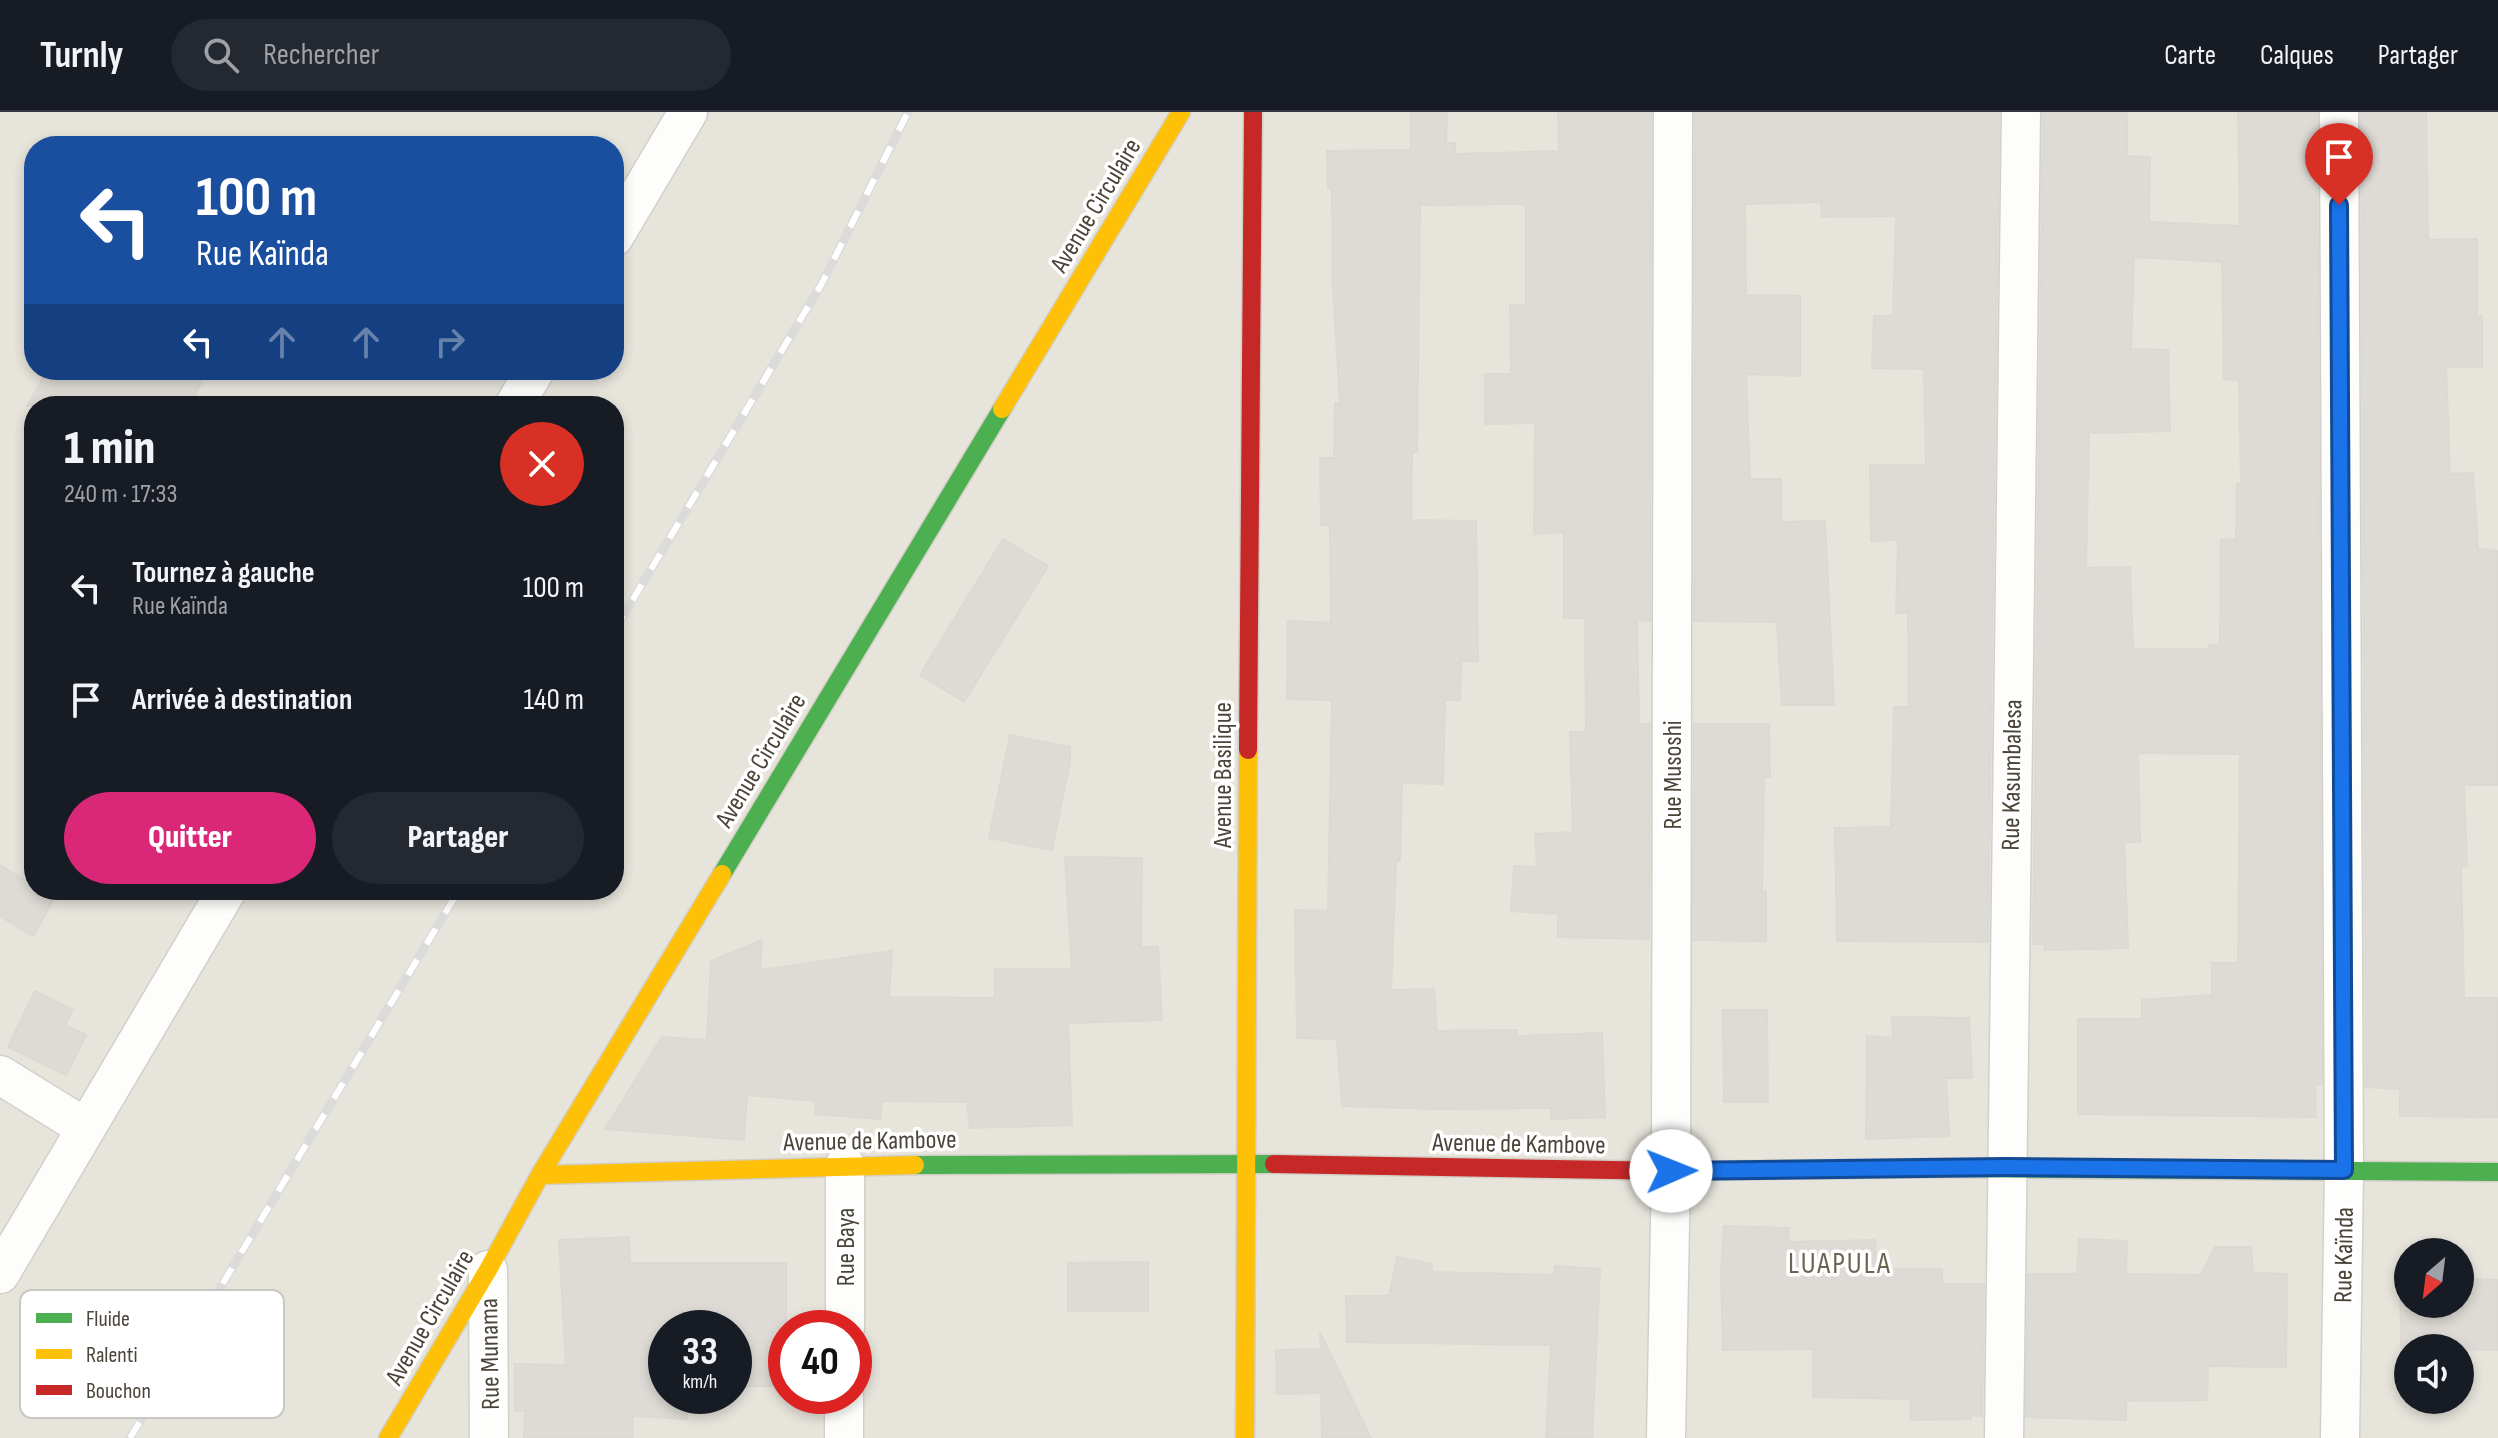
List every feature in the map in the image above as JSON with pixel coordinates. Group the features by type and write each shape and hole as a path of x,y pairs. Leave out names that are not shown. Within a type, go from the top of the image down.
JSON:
{"street":[{"path":"624,220 688,112"},
{"name":"Avenue Circulaire","path":"388,1438 488,1270 540,1175 1181,112"},
{"name":"Avenue Basilique","path":"1245,1438 1253,112"},
{"name":"Rue Musoshi","path":"1666,1438 1671,1171 1673,112"},
{"name":"Rue Kasumbalesa","path":"2004,1438 2021,112"},
{"name":"Rue Kaïnda","path":"2339,112 2344,1170 2340,1438"},
{"path":"0,1274 221,900"},
{"path":"0,1075 86,1128"},
{"name":"Avenue de Kambove","path":"540,1175 845,1165 1245,1164 1671,1171 2006,1167 2498,1172"},
{"name":"Rue Baya","path":"845,1165 845,1310"},
{"name":"Rue Munama","path":"488,1270 489,1438"},
{"path":"844,1414 844,1438"}],"shaded area":[{"path":"0,112 2498,112 2498,1438 0,1438"}],"building":[{"path":"1411,112 1447,112 1446,143 1455,143 1455,154 1559,151 1558,112 1651,112 1650,621 1637,620 1639,724 1650,724 1649,939 1558,937 1558,914 1511,911 1514,866 1537,867 1535,834 1573,832 1570,732 1586,732 1585,618 1564,618 1564,532 1534,534 1535,423 1485,424 1485,374 1511,374 1510,305 1526,305 1526,204 1420,205 1417,452 1412,452 1411,520 1476,521 1478,661 1461,661 1460,700 1445,700 1443,784 1402,783 1391,990 1434,989 1437,1031 1517,1030 1517,1036 1602,1033 1605,1117 1551,1119 1551,1108 1342,1106 1337,1039 1297,1038 1295,910 1328,911 1332,700 1287,699 1288,621 1331,623 1330,525 1321,525 1320,458 1334,458 1335,403 1340,403 1333,288 1332,189 1328,188 1327,151 1411,150"},
{"path":"1695,112 1999,112 1988,942 1837,941 1835,828 1891,827 1894,707 1909,707 1908,613 1896,613 1898,540 1871,541 1870,465 1926,465 1924,369 1872,368 1874,316 1893,316 1896,216 1822,217 1821,202 1745,204 1746,295 1800,296 1800,376 1746,374 1750,479 1781,479 1781,522 1825,521 1834,705 1782,705 1777,622 1694,621"},
{"path":"2043,112 2127,112 2127,156 2150,157 2149,222 2240,226 2238,112 2317,112 2322,1084 2315,1084 2316,1117 2078,1114 2078,1019 2142,1019 2142,1000 2212,995 2212,963 2238,963 2240,754 2138,753 2140,842 2124,842 2128,948 2045,950 2044,944 2033,944","holes":["2134,257 2222,262 2224,379 2239,380 2241,484 2237,484 2236,539 2221,540 2220,645 2209,645 2209,649 2133,649 2130,567 2086,568 2089,433 2170,431 2168,350 2131,349"]},
{"path":"2361,112 2426,112 2428,240 2477,239 2477,316 2482,316 2482,367 2446,367 2450,474 2473,473 2478,549 2498,551 2498,785 2464,785 2467,866 2461,866 2464,998 2498,998 2498,1117 2400,1116 2400,1089 2366,1087"},
{"path":"42,380 203,380 194,396 33,396"},
{"path":"1003,539 1048,566 964,702 920,675"},
{"path":"1694,724 1769,724 1770,777 1764,777 1762,891 1766,891 1766,941 1693,940"},
{"path":"1010,735 1070,747 1070,762 1052,850 989,838"},
{"path":"1065,857 1142,858 1141,947 1158,947 1162,1020 1068,1023 1072,1125 970,1128 967,1102 882,1101 880,1119 815,1114 816,1101 747,1095 744,1140 605,1129 662,1037 707,1040 711,961 762,940 760,970 892,951 889,997 995,998 995,969 1072,969"},
{"path":"0,865 24,879 24,900 53,900 33,936 0,916"},
{"path":"35,991 73,1010 65,1025 86,1035 66,1075 8,1047"},
{"path":"1723,1010 1767,1010 1768,1102 1724,1102"},
{"path":"1892,1017 1969,1018 1972,1078 1946,1078 1949,1136 1866,1139 1867,1036 1893,1038"},
{"path":"1724,1226 1789,1228 1788,1242 1875,1240 1876,1269 1942,1269 1942,1284 1984,1284 1982,1416 1911,1420 1910,1399 1813,1397 1813,1349 1723,1350 1721,1272"},
{"path":"629,1237 630,1263 786,1263 786,1310 768,1310 768,1386 752,1386 752,1310 648,1310 648,1414 687,1414 687,1419 633,1416 632,1438 524,1438 525,1411 515,1411 515,1364 566,1365 559,1240"},
{"path":"2079,1239 2127,1241 2126,1274 2201,1275 2215,1247 2251,1247 2253,1273 2287,1274 2286,1367 2208,1366 2207,1400 2126,1401 2126,1420 2026,1417 2028,1274 2077,1274"},
{"path":"1397,1257 1432,1264 1432,1272 1554,1275 1555,1266 1600,1269 1592,1438 1546,1438 1551,1345 1347,1342 1346,1296 1389,1296"},
{"path":"1148,1262 1148,1311 1068,1311 1068,1263"},
{"path":"2474,1279 2498,1280 2498,1350 2474,1350 2474,1334 2401,1334 2401,1318 2474,1318"},
{"path":"1320,1333 1371,1438 1322,1438 1321,1393 1277,1394 1276,1350 1321,1349"}],"railway":[{"path":"624,614 821,285 908,112"},
{"path":"219,1290 453,900"},
{"path":"130,1438 142,1418"}],"traffic: fast":[{"path":"722,874 1002,409"},
{"path":"915,1165 1274,1164"},
{"path":"1941,1168 2498,1172"}],"traffic: slow":[{"path":"1002,409 1181,112"},
{"path":"1245,1438 1248,750"},
{"path":"388,1438 488,1270 540,1175 722,874"},
{"path":"540,1175 915,1165"}],"traffic: jam":[{"path":"1248,750 1253,112"},
{"path":"1274,1164 1671,1171 1941,1168"}],"district":[{"name":"LUAPULA","path":"1840,1263"}],"route":[{"path":"1671,1171 2006,1167 2344,1170 2339,205"}]}
